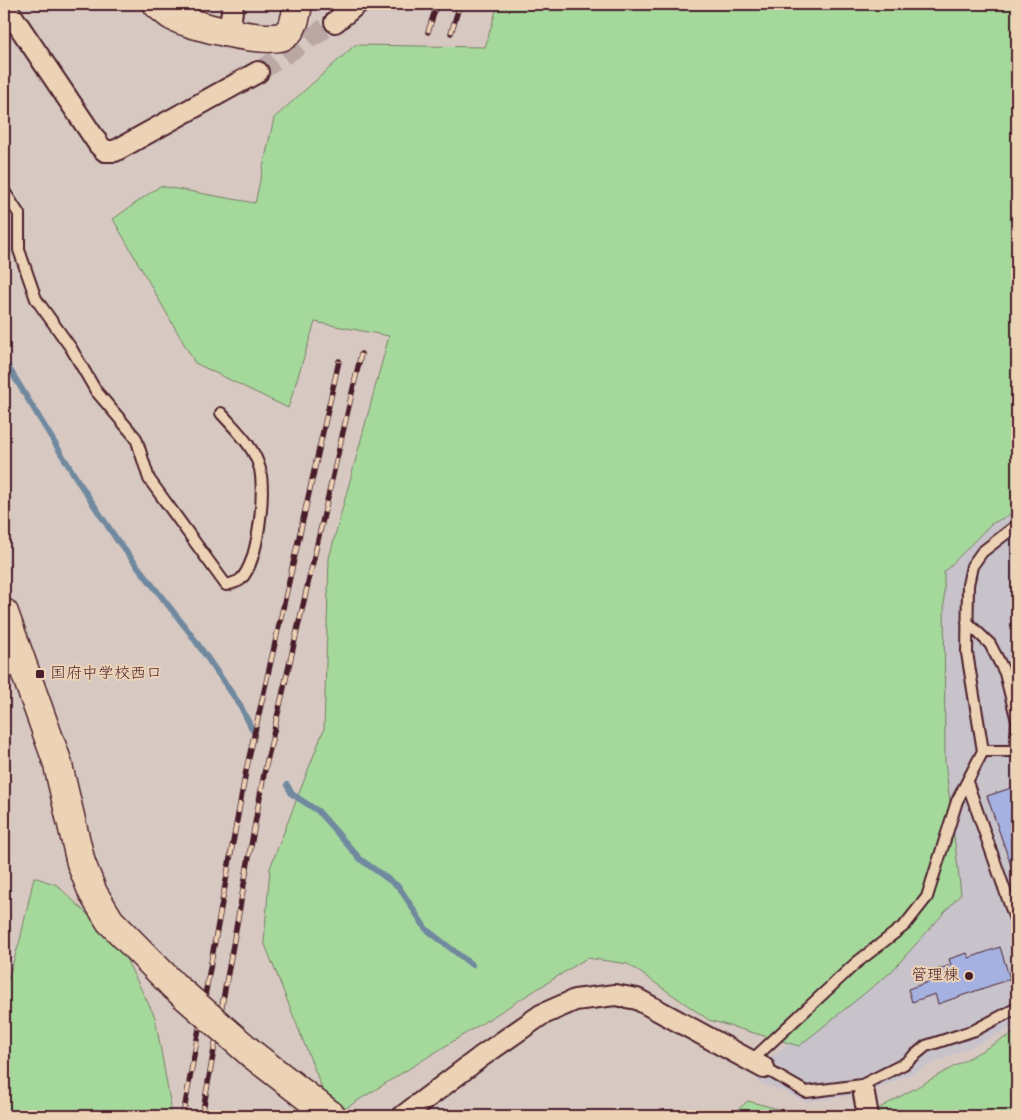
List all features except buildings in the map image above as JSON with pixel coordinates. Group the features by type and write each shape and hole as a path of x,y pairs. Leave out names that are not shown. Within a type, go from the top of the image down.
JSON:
{"street":[{"path":"4,4 98,145 105,151 115,151 258,72"},
{"path":"157,4 172,16 191,24 268,40 284,36 294,23 298,4"},
{"path":"229,32 233,4"},
{"path":"335,22 357,4"},
{"path":"4,613 57,761 81,863 93,893 110,921 174,986 253,1055 332,1116"},
{"path":"403,1116 482,1056 541,1015 574,1000 616,995 637,999 758,1065"},
{"path":"863,1090 868,1116"}],"lane":[{"path":"4,190 18,214 19,250 36,299 71,348 96,391 136,438 149,479 226,585 240,580 255,555 260,517 260,470 250,446 221,413"},
{"path":"1017,525 982,552 972,566 968,585 967,653 983,752 957,801 927,897 905,925 856,963 758,1065 806,1092 863,1090 904,1064 926,1046 975,1030 1017,1008"},
{"path":"967,622 990,644 1005,673 1016,721 1016,751 983,752"},
{"path":"967,782 1017,925"}],"shaded area":[{"path":"1017,511 1017,1026 868,1093 807,1102 757,1081 770,1057 786,1046 798,970 944,572 991,524"}],"green space":[{"path":"498,4 1017,4 1017,511 991,524 944,572 945,761 961,894 890,973 799,1046 709,1020 628,964 587,958 333,1116 264,942 270,868 324,729 329,558 389,336 315,322 288,408 195,363 113,219 160,186 255,203 274,118 355,45 485,47"},
{"path":"34,877 57,885 119,945 155,1017 171,1107 169,1116 4,1116 4,980 8,979 20,940"},
{"path":"1017,1031 1017,1116 879,1116 878,1109"},
{"path":"748,1101 778,1109 786,1116 730,1116"}],"waterway":[{"path":"4,360 78,481 117,540 190,633 240,705 253,731"},
{"path":"287,785 292,794 318,811 360,859 399,887 426,929 472,965"}],"tunnel":[{"path":"258,72 335,22"}],"railway":[{"path":"428,32 437,4"},
{"path":"451,33 460,4"},
{"path":"202,1116 264,774 361,354"},
{"path":"183,1116 246,771 339,361"}],"place":[{"name":"国府中学校西口","path":"40,674"},
{"name":"管理棟","path":"969,976"}]}
